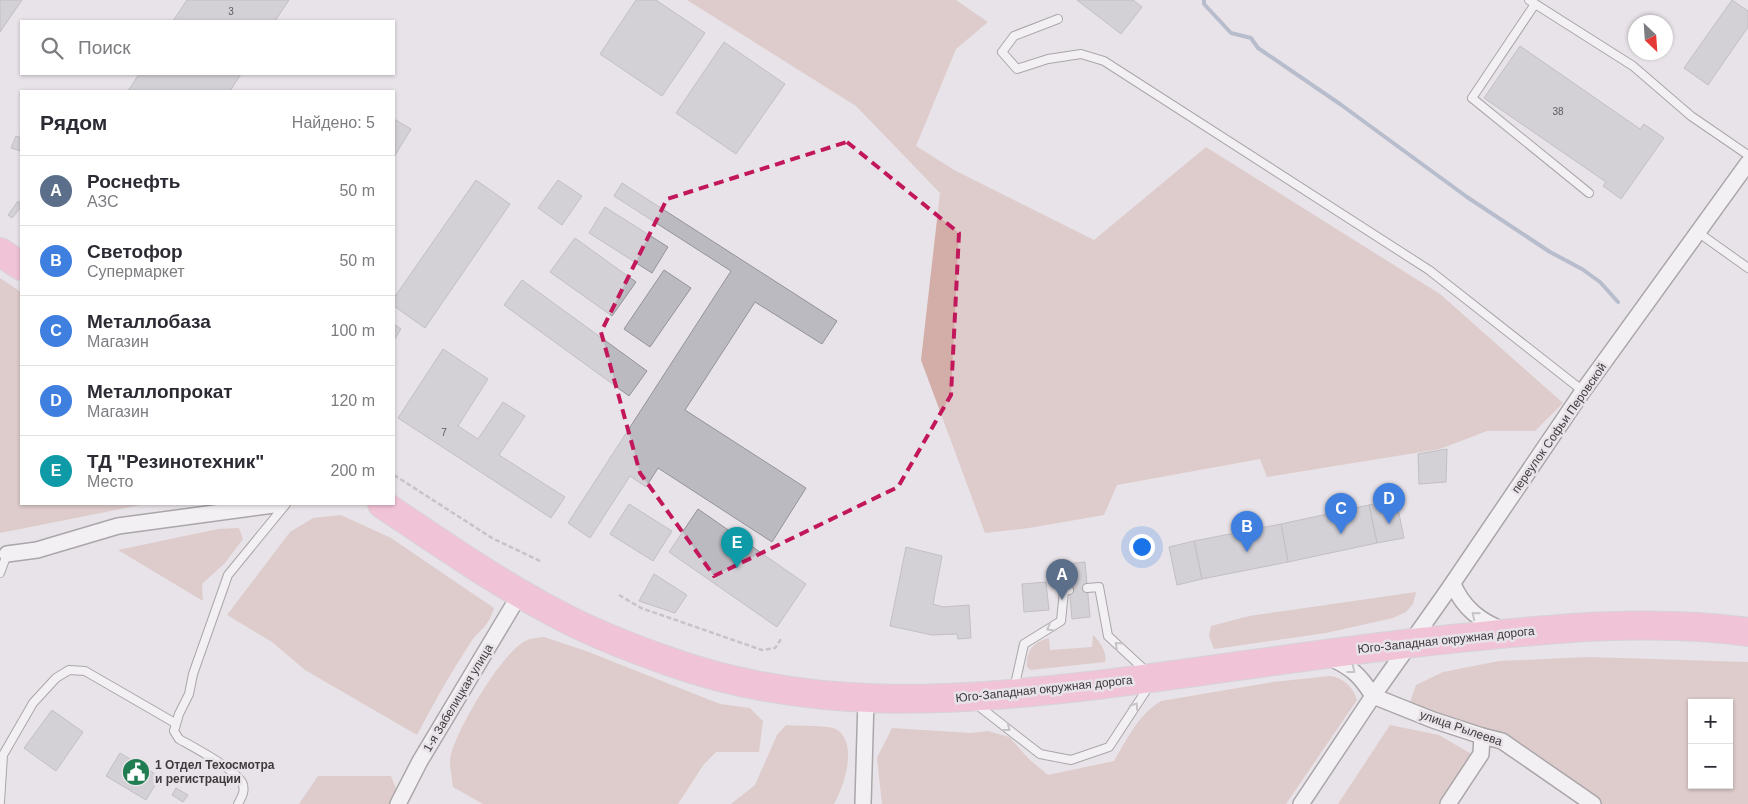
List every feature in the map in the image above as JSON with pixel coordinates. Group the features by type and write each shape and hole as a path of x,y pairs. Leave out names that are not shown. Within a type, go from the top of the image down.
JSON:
{"highway":[{"path":"0,252 20,265"},
{"name":"Юго-Западная окружная дорога","path":"384,505 520,594 590,630 690,668 740,682 804,694 866,699 969,698 1012,695 1154,678 1409,643 1509,633 1621,625 1748,632"}],"street":[{"name":"переулок Софьи Перовской","path":"1301,804 1409,643 1453,584 1583,391 1748,163"},
{"path":"4,555 37,550 118,526 274,505"},
{"path":"1453,584 1458,597 1468,608 1486,623 1509,633"},
{"name":"1-я Забелицкая улица","path":"398,804 420,761 520,594"},
{"path":"1322,654 1345,664 1360,676 1373,696"},
{"name":"улица Рылеева","path":"1373,696 1482,736 1502,741 1592,804"},
{"path":"864,804 866,699"},
{"path":"1448,804 1481,754 1482,736"}],"lane":[{"path":"1589,194 1472,98 1532,2 1633,66 1691,116 1748,155"},
{"path":"1058,19 1014,36 1002,52 1017,69 1048,59 1081,54 1104,60 1429,270 1583,391"},
{"path":"1699,233 1748,268"},
{"path":"238,804 244,793 243,783 236,774 179,739 174,731 175,723 189,694 193,674 228,575 285,505"},
{"path":"0,573 4,555"},
{"path":"969,698 1040,754 1071,760 1109,747 1154,678 1108,636 1099,587 1087,588"},
{"path":"1012,695 1024,644 1061,621 1064,591 1069,590"},
{"path":"0,802 3,755 33,703 56,678 69,670 85,671 175,723"}],"path":[{"path":"395,476 492,538 542,562"},
{"path":"619,595 642,608 762,650 775,648 781,639"}],"highlighted area":[{"path":"847,142 959,233 951,395 898,487 714,576 640,473 601,332 667,199"}],"shaded area":[{"path":"687,0 956,0 988,22 956,49 916,146 954,170 1094,240 1206,147 1440,294 1563,403 1535,431 1487,431 1440,449 1267,477 1260,459 1117,485 1104,515 1029,528 985,533 921,360 940,193 856,106"},
{"path":"0,278 20,291 20,505 141,505 0,533"},
{"path":"341,515 391,538 494,608 489,621 473,639 455,667 417,735 305,670 272,642 227,615 290,532 313,518"},
{"path":"239,528 243,539 225,563 202,584 203,601 118,550 218,529"},
{"path":"1416,592 1413,604 1406,612 1393,618 1326,633 1214,649 1209,636 1211,626 1249,616"},
{"path":"1093,635 1104,651 1105,662 1031,670 1027,667 1029,652 1043,640 1049,638 1050,650 1092,647"},
{"path":"544,637 586,651 720,704 750,708 763,721 759,752 716,752 704,764 678,804 483,804 453,787 450,760 453,748 468,715 490,679 502,664 522,643 530,639"},
{"path":"1588,657 1748,662 1748,804 1596,804 1469,722 1431,716 1409,705 1416,685 1443,672 1499,661"},
{"path":"1330,676 1340,679 1347,684 1357,700 1286,804 882,804 877,758 892,728 971,733 988,731 1009,737 1030,760 1048,775 1114,761 1139,720 1161,701 1273,682"},
{"path":"786,725 832,728 836,729 843,736 847,744 847,765 842,787 834,804 731,804 755,785 777,735"},
{"path":"1390,725 1439,735 1485,762 1456,804 1338,804"},
{"path":"318,776 391,776 397,791 389,804 299,804"}],"building":[{"path":"0,0 22,0 0,32"},
{"path":"187,0 289,0 276,20 174,20"},
{"path":"636,0 656,0 705,33 662,96 600,54"},
{"path":"1077,0 1133,0 1142,7 1121,34"},
{"path":"1732,0 1748,11 1748,27 1708,85 1684,68"},
{"path":"724,42 785,84 736,154 676,113"},
{"path":"1520,46 1640,129 1644,124 1664,138 1621,199 1603,186 1606,182 1484,98"},
{"path":"138,75 240,75 231,90 129,90"},
{"path":"395,120 411,129 395,155"},
{"path":"16,136 20,138 20,151 11,148"},
{"path":"476,180 510,204 425,328 395,307 395,297"},
{"path":"558,180 582,196 562,225 538,208"},
{"path":"622,183 837,321 822,344 755,302 685,410 806,488 772,542 658,468 646,487 630,476 590,538 568,523 731,271 614,196"},
{"path":"18,201 20,208 12,218 8,215"},
{"path":"605,207 668,247 652,273 589,233"},
{"path":"575,238 636,282 612,316 550,272"},
{"path":"664,270 691,288 650,347 624,329"},
{"path":"522,280 647,371 629,396 504,305"},
{"path":"395,325 401,329 395,338"},
{"path":"443,349 488,379 458,426 478,439 503,402 525,416 499,455 565,497 551,518 398,418"},
{"path":"1447,449 1446,482 1419,484 1418,454"},
{"path":"1396,499 1404,538 1377,543 1369,505"},
{"path":"629,504 672,531 653,561 610,534"},
{"path":"1369,505 1377,543 1288,562 1281,524"},
{"path":"698,509 806,584 777,627 669,552"},
{"path":"1281,524 1288,562 1202,579 1194,541"},
{"path":"1194,541 1202,579 1177,585 1169,547"},
{"path":"906,547 942,556 933,604 943,607 969,605 971,638 958,639 957,634 932,635 890,626"},
{"path":"1085,562 1090,617 1072,619 1067,564"},
{"path":"654,574 687,595 675,613 639,601"},
{"path":"1046,582 1049,610 1024,612 1022,584"},
{"path":"52,710 83,732 56,771 24,748"},
{"path":"120,753 160,777 146,800 106,776"},
{"path":"176,788 188,795 183,802 172,795"}],"waterway":[{"path":"1204,0 1204,4 1231,33 1251,38 1258,48 1340,104 1467,197 1550,252 1582,269 1600,282 1618,302"}],"place":[{"name":"Металлопрокат","path":"1389,524"},
{"name":"Металлобаза","path":"1341,534"},
{"name":"Светофор","path":"1247,552"},
{"name":"ТД \"Резинотехник\"","path":"737,568"},
{"name":"Роснефть","path":"1062,600"},
{"name":"1 Отдел Техосмотра и регистрации","path":"136,772"}]}
